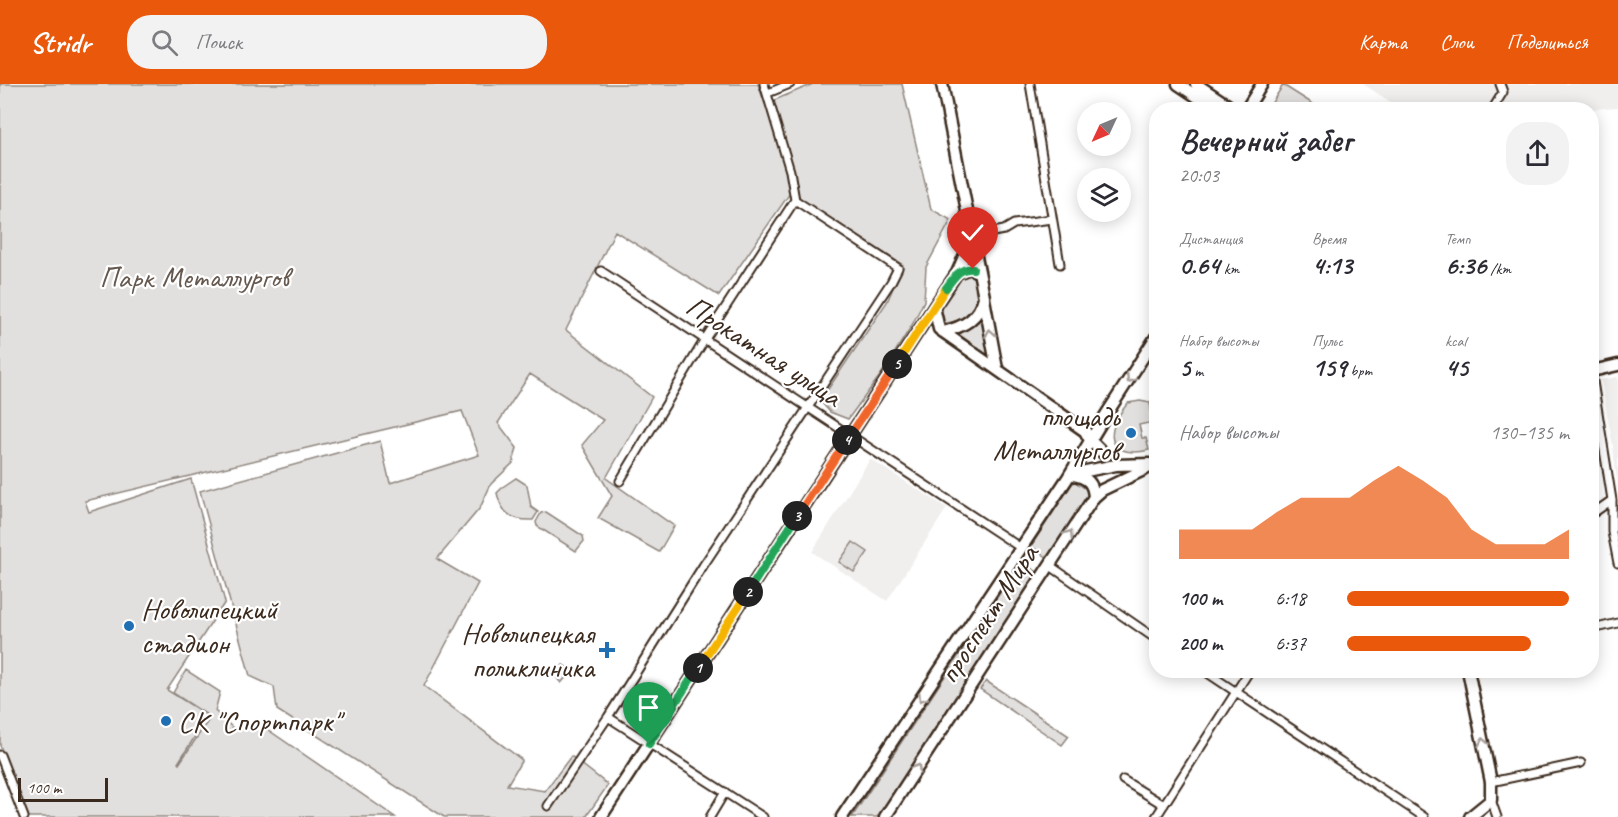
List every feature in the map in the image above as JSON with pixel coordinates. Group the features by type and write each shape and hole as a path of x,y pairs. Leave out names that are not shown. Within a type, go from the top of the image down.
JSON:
{"street":[{"path":"620,482 705,339 795,200 790,171 764,84"},
{"path":"768,93 790,84"},
{"path":"942,84 997,369"},
{"path":"1030,84 1060,264"},
{"path":"1178,84 1205,102"},
{"path":"1196,84 1223,102"},
{"path":"1251,102 1262,84"},
{"path":"1496,102 1503,92 1500,84"},
{"path":"548,806 898,268 795,200"},
{"path":"971,231 1004,230 1014,224 1052,219"},
{"path":"601,817 957,273 967,250 971,231"},
{"path":"957,273 970,268 979,273"},
{"name":"Прокатная улица","path":"601,271 1022,548"},
{"path":"918,334 930,329 941,330 962,326 970,321 979,310 984,297"},
{"path":"934,307 941,330 1088,436 1116,465 1136,472"},
{"path":"1106,456 1101,440 1102,421 1149,348"},
{"path":"1599,371 1618,365"},
{"path":"1599,417 1612,500 1612,532 1618,563"},
{"name":"проспект Мира","path":"842,817 1071,474 1088,436 1102,421"},
{"path":"1071,474 1116,465 1149,464"},
{"name":"проспект Мира","path":"885,817 1094,497 1102,490 1149,467"},
{"path":"1071,474 1088,480 1094,487 1094,497"},
{"path":"1599,509 1612,500"},
{"path":"1049,565 1149,634"},
{"path":"1599,627 1618,623"},
{"path":"1214,678 1424,817"},
{"path":"1158,816 1245,678"},
{"path":"1470,678 1491,782 1491,800 1497,817"},
{"path":"608,717 763,817"},
{"path":"0,755 24,817"},
{"path":"1491,782 1581,763"},
{"path":"1123,780 1164,805"},
{"path":"710,817 725,792"},
{"path":"1470,817 1491,800"}],"shaded area":[{"path":"1363,84 1618,84 1618,107 1599,109 1599,102 1390,102"},
{"path":"1618,377 1618,491 1613,446 1601,380"},
{"path":"870,459 947,508 887,601 812,552"}],"green space":[{"name":"Парк Металлургов","path":"0,84 758,84 765,104 813,84 902,84 931,209 951,220 926,267 924,301 912,325 882,373 848,419 830,412 820,401 887,302 903,265 790,193 719,296 615,231 566,330 652,397 606,478 674,526 659,552 598,518 612,496 582,445 603,420 530,374 498,423 517,448 513,463 491,484 480,508 437,559 478,583 424,686 522,760 507,785 545,791 571,756 608,785 586,817 444,817 277,710 274,687 250,676 200,491 380,441 390,483 479,455 462,411 85,501 89,512 191,479 225,602 167,690 207,715 173,693 186,670 220,692 215,711 234,729 261,725 395,817 27,817 0,745","holes":["208,716 210,718 179,764"]},
{"path":"1283,85 1310,102 1272,102"},
{"path":"964,273 977,277 978,303 972,312 946,323 941,320 938,311"},
{"path":"982,314 990,358 952,332 972,324"},
{"path":"1140,401 1149,403 1149,423 1139,425 1142,438 1146,438 1149,450 1127,451 1120,449 1113,440 1112,432 1115,423 1128,403"},
{"path":"516,478 527,485 531,507 538,512 533,520 513,517 501,506 497,493"},
{"path":"1074,481 1091,492 1048,558 1031,546"},
{"path":"546,512 583,536 584,541 576,551 537,526 536,522 541,513"},
{"path":"853,542 868,552 854,572 839,562"},
{"path":"1021,561 1039,573 878,817 852,817"},
{"path":"563,665 571,672 561,683 555,676"},
{"path":"986,681 1069,736 1062,745 980,689"}],"place":[{"name":"площадь Металлургов","path":"1131,433"},
{"name":"Новолипецкий стадион","path":"129,626"},
{"name":"Новолипецкая поликлиника","path":"607,650"},
{"name":"СК \"Спортпарк\"","path":"166,721"}],"route":[{"path":"649,744 957,273 966,268 973,269"}]}
